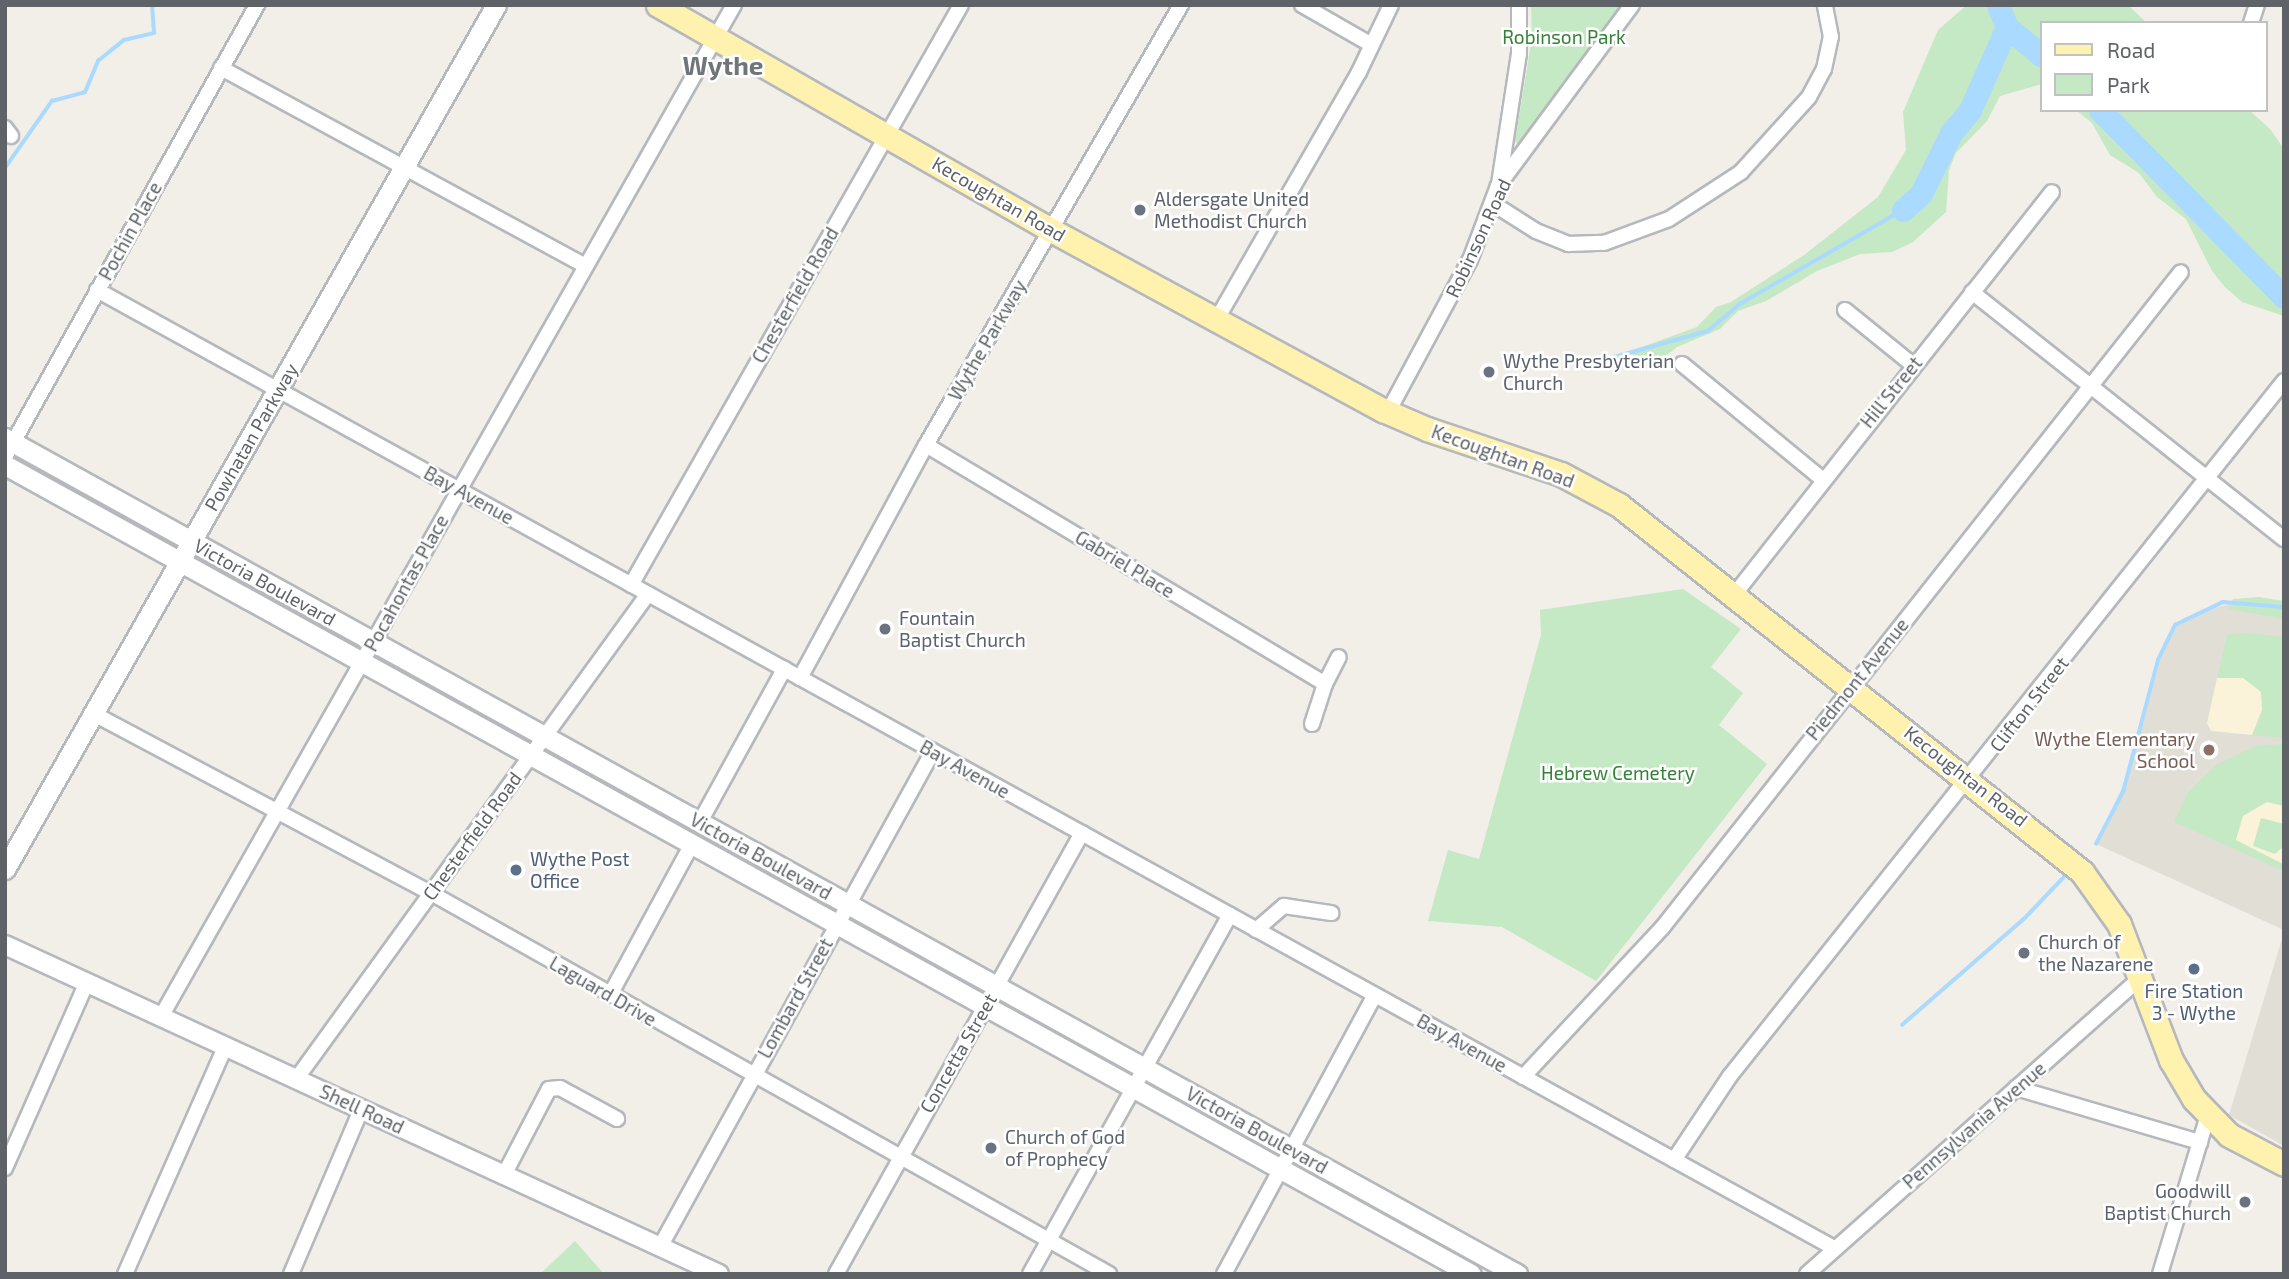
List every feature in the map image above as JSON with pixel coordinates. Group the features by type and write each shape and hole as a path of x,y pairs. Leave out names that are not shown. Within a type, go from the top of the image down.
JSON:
{"main road":[{"name":"Powhatan Parkway","path":"5,869 496,5"},
{"name":"Kecoughtan Road","path":"658,5 1051,230 1388,412 1588,488 1619,505 1970,779 2082,872 2119,923 2142,977 2171,1059 2208,1115 2252,1150 2284,1164"},
{"name":"Victoria Boulevard","path":"8,446 191,541 1517,1274"},
{"name":"Victoria Boulevard","path":"5,465 1471,1274"}],"street":[{"name":"Pochin Place","path":"8,446 257,5"},
{"name":"Pocahontas Place","path":"162,1015 734,5"},
{"name":"Chesterfield Road","path":"631,584 961,5"},
{"name":"Wythe Parkway","path":"800,678 926,445 1181,5"},
{"path":"1302,5 1370,44"},
{"path":"1217,319 1359,72 1370,44 1391,5"},
{"path":"1498,186 1519,54 1519,5"},
{"name":"Robinson Road","path":"1388,412 1470,260 1498,186 1632,5"},
{"path":"1492,204 1536,231 1569,244 1604,243 1669,219 1741,172 1808,97 1824,69 1831,37 1825,5"},
{"path":"221,68 586,266"},
{"name":"Hill Street","path":"1734,595 1822,479 2052,192"},
{"name":"Piedmont Avenue","path":"1523,1077 1662,928 1851,685 2181,272"},
{"name":"Bay Avenue","path":"97,290 1834,1248"},
{"path":"1972,292 2284,539"},
{"path":"1845,310 1913,365"},
{"path":"1682,365 1822,479"},
{"name":"Clifton Street","path":"1674,1160 1730,1076 1970,779 2284,381"},
{"name":"Gabriel Place","path":"926,445 1325,684"},
{"name":"Chesterfield Road","path":"297,1078 648,594"},
{"path":"1312,724 1325,684 1339,657"},
{"path":"699,822 784,669"},
{"name":"Laguard Drive","path":"94,714 431,893 751,1076 1109,1274"},
{"name":"Lombard Street","path":"660,1247 751,1076 933,751"},
{"name":"Concetta Street","path":"836,1274 898,1158 1082,834"},
{"path":"610,995 692,844"},
{"path":"1256,930 1284,906 1331,914"},
{"path":"1030,1274 1230,915"},
{"name":"Shell Road","path":"5,945 162,1015 660,1247 695,1269 719,1274"},
{"name":"Pennsylvania Avenue","path":"1807,1274 2142,977"},
{"path":"5,1168 87,982"},
{"path":"1224,1274 1375,995"},
{"path":"125,1274 226,1045"},
{"path":"504,1175 549,1089 560,1088 617,1119"},
{"path":"2016,1088 2200,1142"},
{"path":"291,1274 361,1110"},
{"path":"2160,1274 2208,1115"}],"shaded area":[{"name":"Wythe Elementary School","path":"2238,601 2284,607 2284,930 2096,844 2130,771 2166,639 2184,618"},
{"path":"2284,932 2284,1146 2229,1115"}],"green space":[{"name":"Robinson Park","path":"1531,5 1624,5 1520,147 1515,141 1532,38"},
{"path":"1967,5 2128,5 2145,21 2040,21 2040,85 2000,96 1987,121 1956,153 1949,170 1946,212 1913,242 1892,252 1860,254 1817,271 1766,301 1738,311 1720,329 1677,347 1659,361 1646,362 1628,352 1697,327 1716,307 1731,302 1804,255 1878,197 1906,150 1903,112 1938,30"},
{"path":"2078,112 2251,112 2270,129 2284,149 2284,316 2242,302 2225,287 2212,271 2186,219 2157,197 2139,173 2110,155 2092,123"},
{"name":"Hebrew Cemetery","path":"1683,589 1741,629 1711,667 1743,693 1719,725 1767,764 1596,981 1502,927 1428,921 1448,850 1479,859 1541,635 1540,610"},
{"path":"2259,597 2284,601 2284,619 2229,609 2233,599"},
{"path":"2227,634 2284,637 2284,738 2211,731 2207,723"},
{"path":"2284,744 2284,871 2174,822 2188,792 2216,765 2256,746"},
{"path":"575,1241 604,1274 540,1274"}],"sand":[{"path":"2217,678 2243,678 2261,692 2262,710 2252,735 2211,731 2207,723"},
{"path":"2267,802 2284,806 2284,824 2261,818 2253,846 2275,854 2284,846 2283,864 2236,840 2243,816"}],"waterway":[{"path":"5,168 52,101 85,92 98,61 124,40 154,33 152,5"},
{"path":"1998,5 2007,27 2040,54"},
{"path":"1903,210 1921,194 1951,133 1970,110 2007,27"},
{"path":"2102,112 2284,297"},
{"path":"1589,364 1708,331 1740,304 1903,210"},
{"path":"2096,844 2123,792 2158,660 2175,625 2223,602 2284,607"},
{"path":"1902,1025 2024,919 2063,878"}],"place":[{"name":"Aldersgate United Methodist Church","path":"1140,210"},
{"name":"Wythe Presbyterian Church","path":"1489,372"},
{"name":"Fountain Baptist Church","path":"885,629"},
{"name":"Wythe Elementary School","path":"2209,750"},
{"name":"Wythe Post Office","path":"516,870"},
{"name":"Church of the Nazarene","path":"2024,953"},
{"name":"Fire Station 3 - Wythe","path":"2194,969"},
{"name":"Church of God of Prophecy","path":"991,1148"},
{"name":"Goodwill Baptist Church","path":"2245,1202"}],"district":[{"name":"Wythe","path":"723,65"}]}
